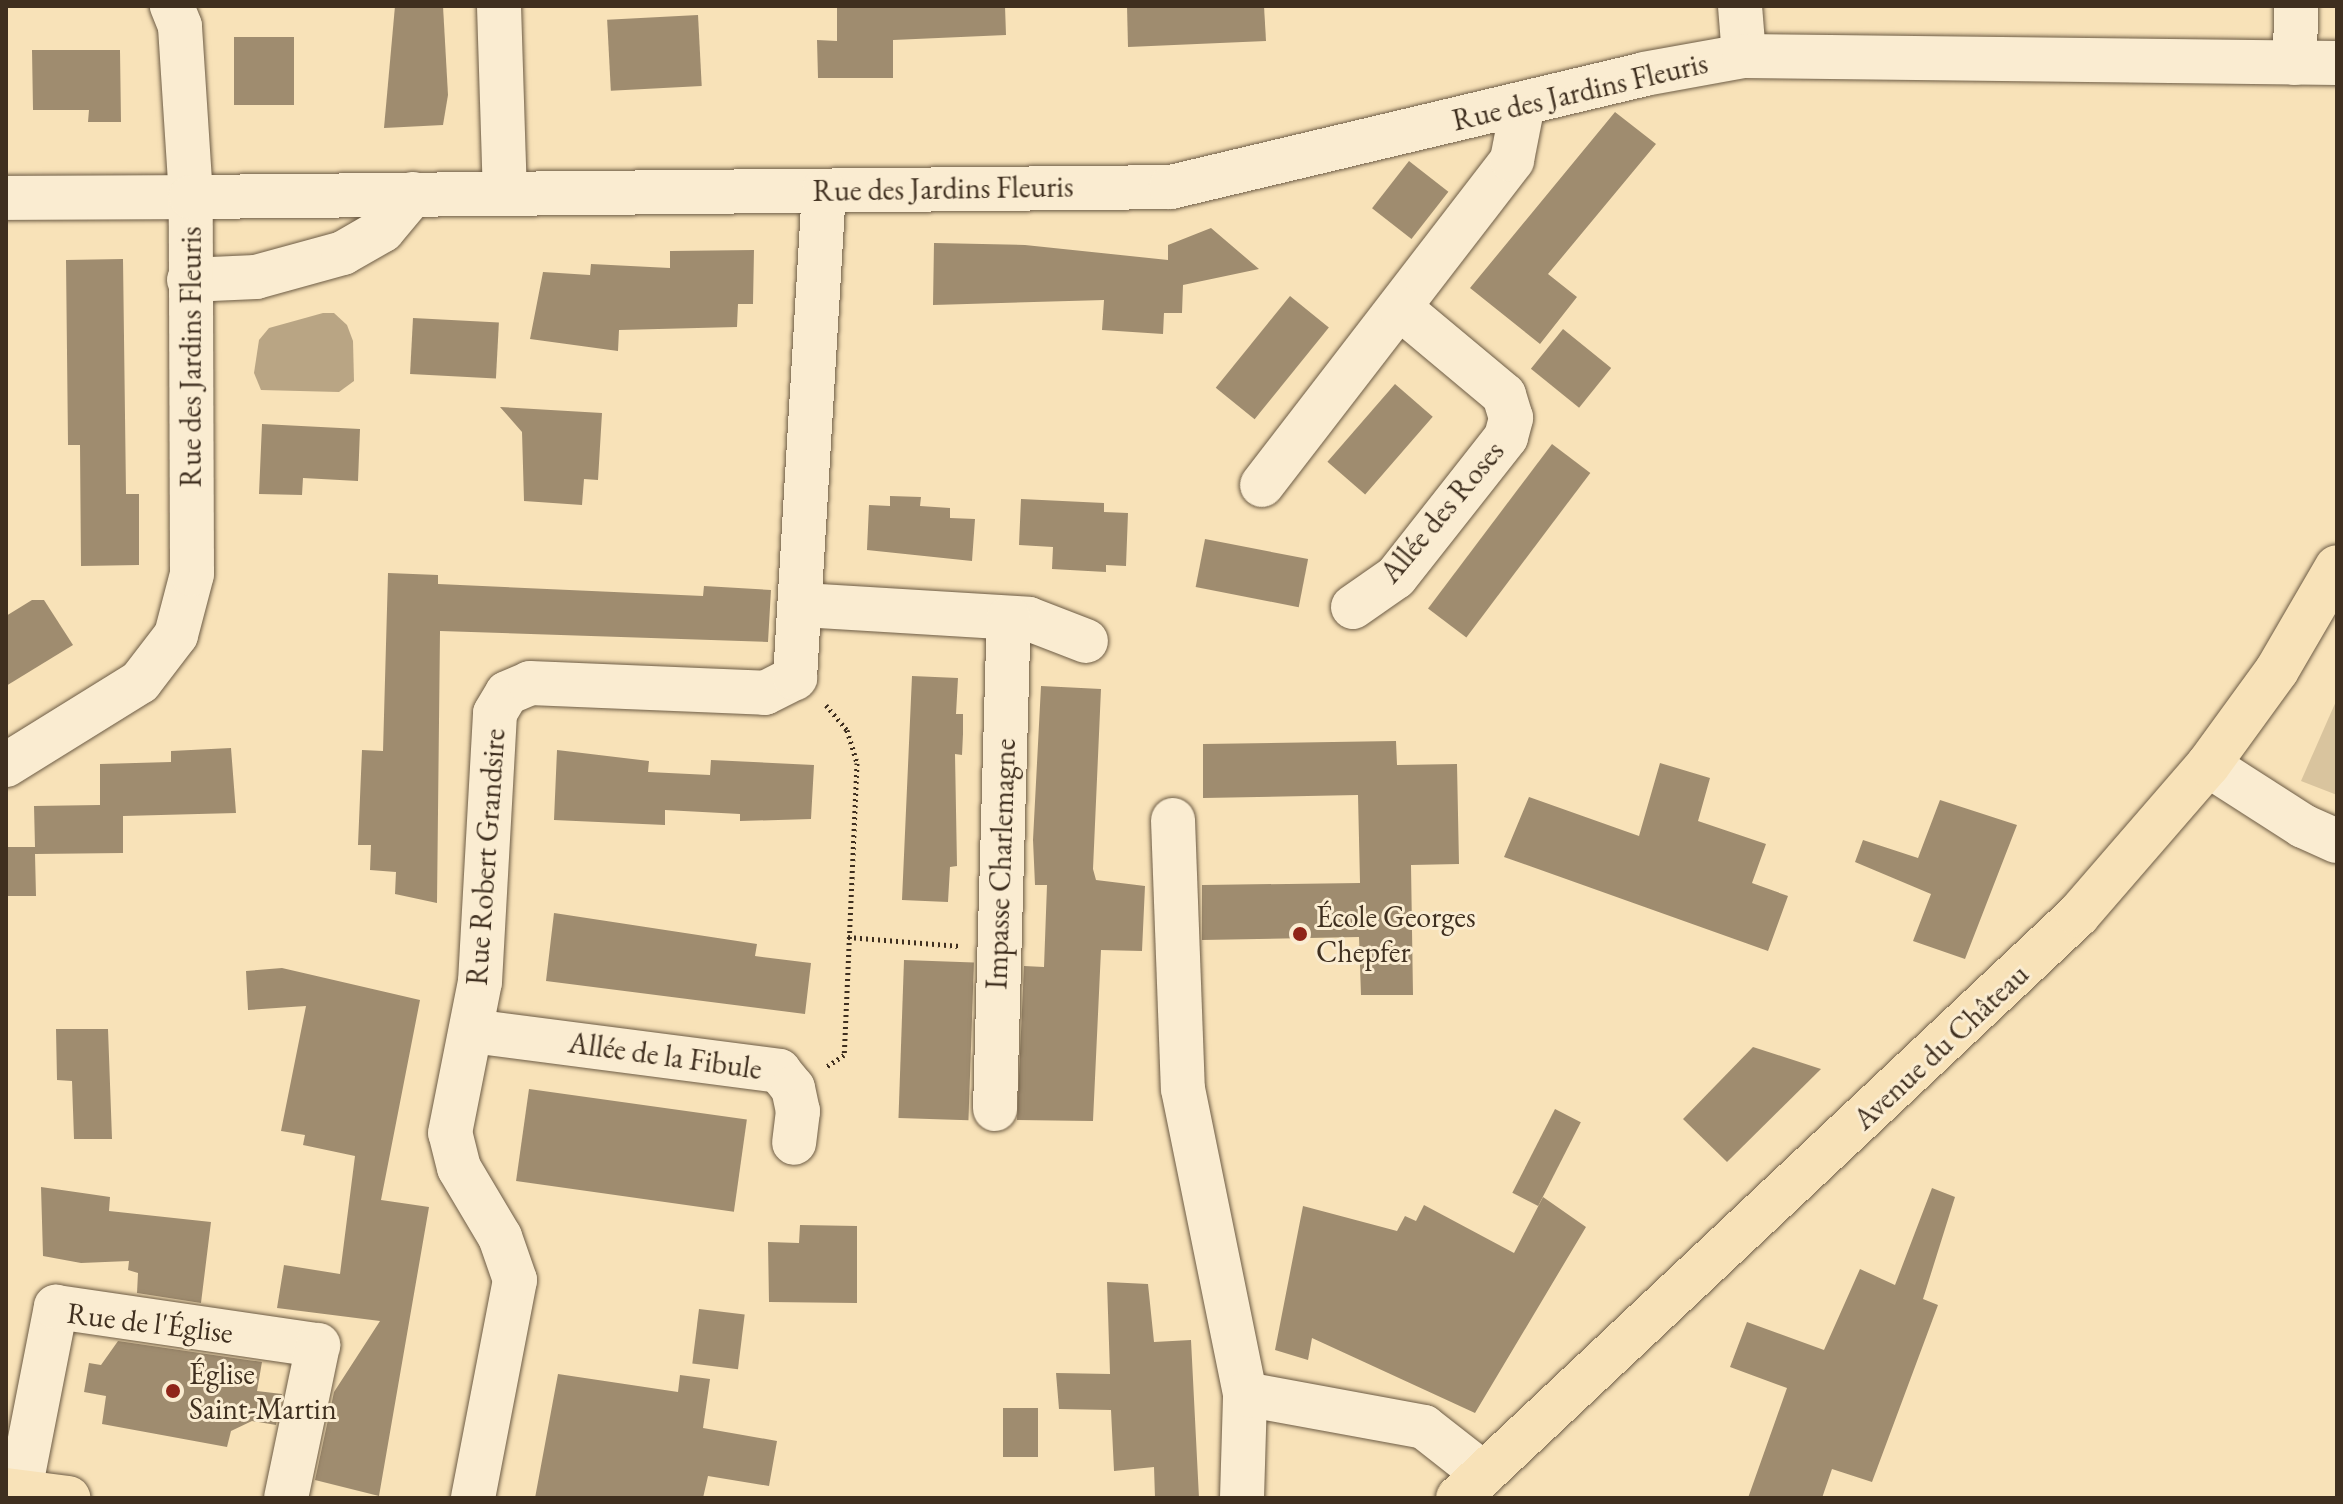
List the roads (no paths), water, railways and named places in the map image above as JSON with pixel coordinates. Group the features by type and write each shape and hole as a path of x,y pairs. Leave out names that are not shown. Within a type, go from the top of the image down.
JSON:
{"main road":[{"name":"Avenue du Château","path":"1471,1486 2007,987 2208,765 2277,670 2337,567"},
{"path":"13,1490 68,1498"}],"street":[{"path":"6,198 191,197 180,26 172,6"},
{"path":"499,6 505,192"},
{"path":"1740,6 1744,56"},
{"path":"2296,6 2316,63"},
{"name":"Rue des Jardins Fleuris","path":"6,765 140,682 176,635 192,574 191,197 1171,187 1523,104 1744,56 2316,63"},
{"path":"1262,485 1401,309 1512,160 1523,104"},
{"path":"824,191 803,605 1009,618 1056,625 1086,641"},
{"path":"189,280 256,277 343,253 383,230 413,194"},
{"name":"Allée des Roses","path":"1353,607 1396,577 1506,437 1511,418 1504,395 1401,309"},
{"name":"Rue Robert Grandsire","path":"473,1498 515,1280 500,1237 452,1152 450,1133 472,1031 495,713 507,693 547,682 765,693 791,683 803,605"},
{"name":"Impasse Charlemagne","path":"995,1109 997,949 1009,618"},
{"path":"2208,765 2303,826 2337,841"},
{"path":"1173,820 1183,1089 1245,1394 1242,1498"},
{"name":"Allée de la Fibule","path":"472,1031 779,1071 793,1088 794,1143"},
{"name":"Rue de l'Église","path":"13,1490 56,1307 318,1345 286,1498"},
{"path":"1245,1394 1424,1427 1471,1486"}],"place":[{"name":"École Georges Chepfer","path":"1300,934"},
{"name":"Église Saint-Martin","path":"173,1391"}]}
